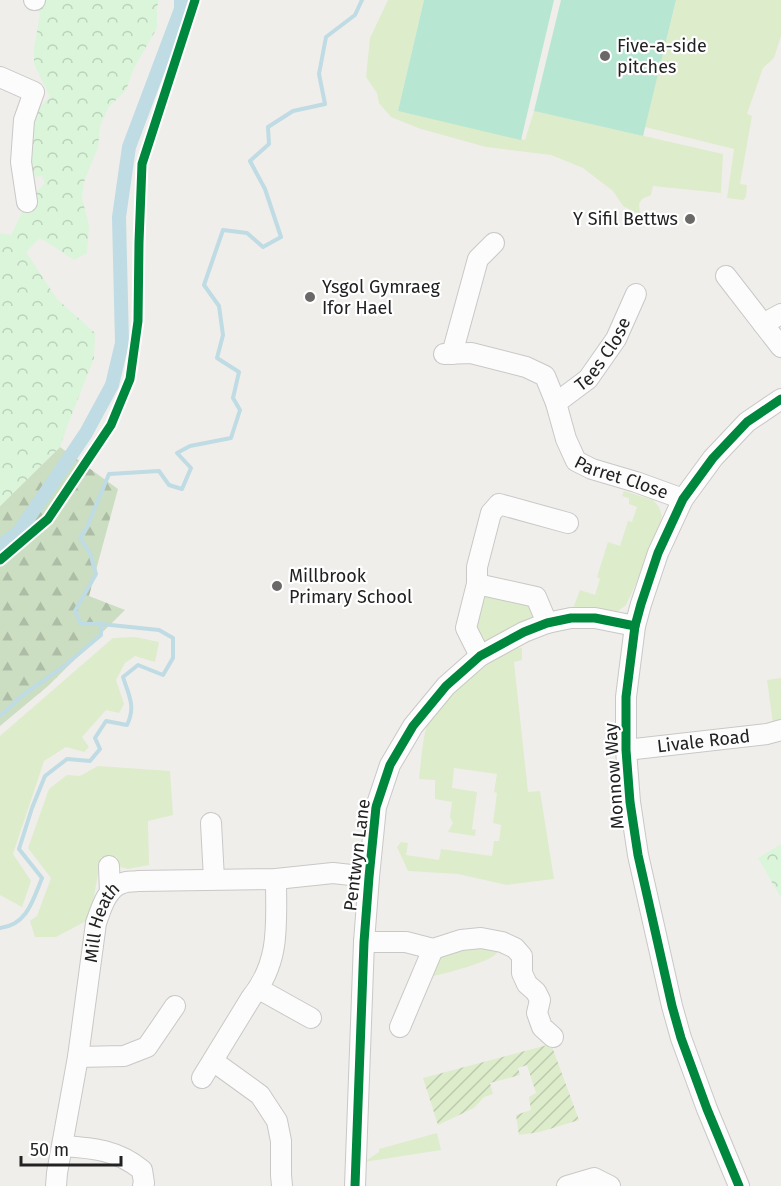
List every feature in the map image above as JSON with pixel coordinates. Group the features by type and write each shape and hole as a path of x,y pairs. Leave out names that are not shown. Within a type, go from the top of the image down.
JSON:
{"street":[{"path":"0,77 34,92 24,120 21,162 27,202"},
{"name":"Parret Close","path":"494,243 478,259 448,354 471,353 526,367 545,376 566,439 576,461 592,469 683,499"},
{"path":"726,276 781,348"},
{"name":"Tees Close","path":"555,403 588,379 616,339 636,294"},
{"path":"764,324 781,314"},
{"name":"Monnow Way","path":"739,1186 707,1109 674,1016 638,855 630,802 626,750 626,698 635,626 641,604 656,558 683,499 713,458 747,422 781,399"},
{"path":"480,656 466,628 477,584 477,567 491,513 499,504 568,523"},
{"path":"477,584 536,597 547,623"},
{"name":"Pentwyn Lane","path":"355,1186 364,942 369,877 376,807 390,765 413,726 446,686 480,656 524,632 547,623 571,618 595,618 635,626"},
{"name":"Livale Road","path":"626,750 767,734 781,730"},
{"path":"211,823 214,879"},
{"path":"109,866 111,892"},
{"name":"Mill Heath","path":"56,1186 78,1057 96,923 102,906 111,892 121,883 138,881 276,879 333,873 369,877"},
{"path":"202,1078 259,989 272,960 276,941 276,879"},
{"path":"364,942 406,942 433,949 461,940 481,939 502,942 515,948 522,956 522,973 527,984 537,992 540,1000 537,1013 542,1027 553,1037"},
{"path":"400,1027 433,949"},
{"path":"259,989 311,1018"},
{"path":"78,1057 124,1056 147,1047 165,1013"},
{"path":"213,1061 260,1095 277,1121 281,1141 282,1186"},
{"path":"63,1146 98,1148 129,1160 142,1170 143,1186"},
{"path":"567,1186 594,1178 610,1186"}],"green space":[{"path":"34,0 159,0 157,28 134,68 126,90 108,108 100,126 98,147 84,182 82,198 89,226 87,253 74,260 40,238 26,252 57,299 95,333 94,358 60,447 0,506 0,233 11,235 27,202 45,183 42,176 31,177 27,162 34,113 50,97 34,64 40,13"},
{"path":"388,0 424,0 398,111 525,140 534,111 723,154 721,193 653,186 651,195 642,199 639,204 640,215 623,206 613,191 583,168 551,155 486,147 421,129 391,117 379,103 377,93 366,77 370,38"},
{"path":"424,0 554,0 521,140 398,111"},
{"name":"Five-a-side pitches","path":"561,0 676,0 643,136 534,111"},
{"path":"676,0 781,0 781,36 774,58 763,68 747,114 752,116 740,184 747,185 746,197 743,200 727,198 734,149 645,127"},
{"path":"60,447 118,489 89,596 125,610 48,686 0,726 0,506"},
{"path":"624,491 653,500 659,507 662,516 654,545 626,605 618,611 608,613 572,611 580,590 595,595 600,579 597,577 608,542 620,546 628,521 632,522 637,507 629,504 629,498 622,496"},
{"path":"485,594 523,600 531,606 535,618 492,642 484,642 476,630 473,618 476,606"},
{"path":"135,637 159,642 155,662 135,656 125,663 116,680 124,704 119,713 106,710 82,737 89,747 84,752 66,747 44,761 13,854 31,881 22,907 0,895 0,736 113,638"},
{"path":"515,647 522,648 522,660 514,662 528,792 540,791 554,879 507,885 458,874 408,871 397,847 401,842 408,843 406,855 439,860 441,849 492,856 494,841 499,841 501,825 493,823 497,774 454,768 452,788 477,792 472,829 476,830 475,836 448,832 453,823 450,817 452,802 435,799 435,780 419,779 426,728 439,706 478,671"},
{"path":"781,678 781,719 773,724 767,680"},
{"path":"98,766 170,771 173,815 148,821 149,865 128,869 120,867 117,857 101,857 90,919 56,937 35,937 30,921 37,916 51,878 28,848 49,789 67,775 80,776"},
{"path":"781,844 781,898 758,858"},
{"path":"483,947 498,952 476,964 426,978 435,959 450,948"},
{"path":"551,1044 579,1120 540,1132 519,1135 516,1115 531,1110 529,1097 536,1093 527,1065 518,1068 520,1075 490,1083 493,1094 484,1097 474,1108 438,1125 423,1078"},
{"path":"437,1133 441,1150 364,1162 379,1152 379,1149"}],"waterway":[{"path":"0,546 18,533 86,433 112,385 122,343 119,217 129,147 181,9 181,0"},
{"path":"0,716 24,694 63,667 101,635 101,624 81,624 75,611 96,574 90,553 80,538 87,527 109,474 159,471 169,485 182,489 191,468 177,453 190,446 231,438 240,410 233,398 239,372 217,358 223,335 219,306 204,285 223,230 247,233 263,247 281,237 265,189 250,161 269,144 268,127 293,111 325,104 319,74 326,37 355,15 362,0"},
{"path":"0,928 9,926 23,917 32,903 42,878 19,849 45,776 67,759 90,761 100,749 95,738 106,721 127,725 131,706 123,677 138,665 163,675 173,658 173,638 159,630 101,624"}],"cycle path":[{"path":"0,560 48,519 111,425 130,379 138,321 142,164 195,0"},
{"path":"739,1186 707,1109 672,1006 638,855 630,802 626,750 626,697 635,626 641,604 658,553 683,499 713,458 747,422 781,399"},
{"path":"355,1186 364,942 369,877 376,807 390,765 413,726 446,686 480,656 524,632 547,623 571,618 595,618 635,626"}],"place":[{"name":"Five-a-side pitches","path":"605,56"},
{"name":"Y Sifil Bettws","path":"690,219"},
{"name":"Ysgol Gymraeg Ifor Hael","path":"310,297"},
{"name":"Millbrook Primary School","path":"277,586"}]}
